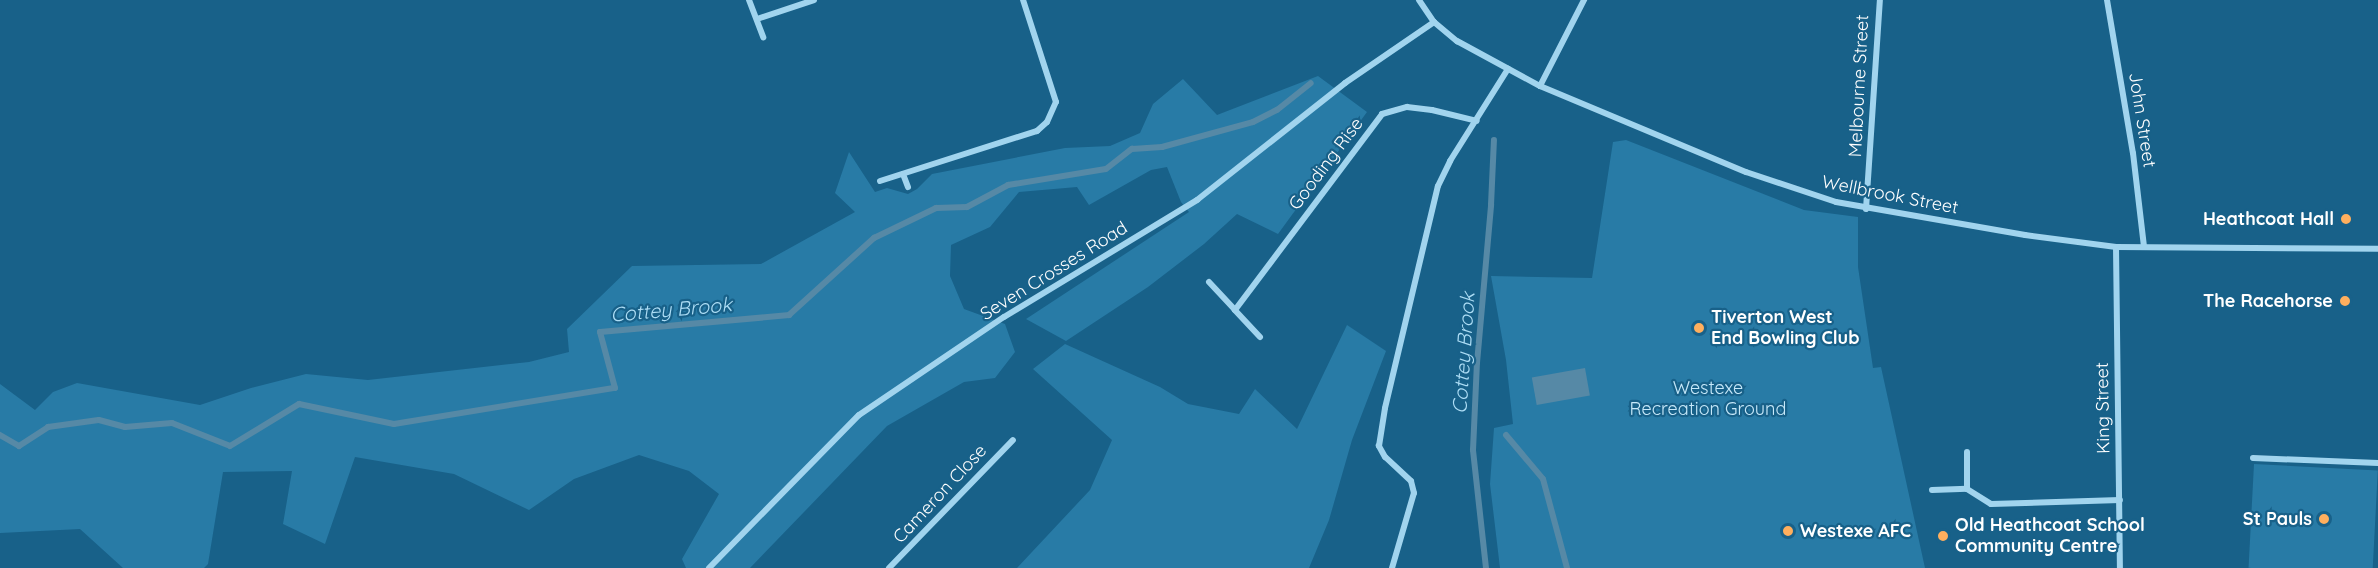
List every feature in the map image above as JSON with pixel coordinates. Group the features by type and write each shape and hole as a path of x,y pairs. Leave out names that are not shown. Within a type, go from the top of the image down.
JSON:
{"street":[{"path":"749,0 764,37"},
{"path":"757,19 814,0"},
{"path":"880,181 1037,131 1047,122 1056,102 1023,0"},
{"name":"Wellbrook Street","path":"1419,0 1434,22 1458,41 1539,86 1746,172 1807,194 1866,209 2116,247 2378,249"},
{"path":"1539,86 1584,0"},
{"name":"Melbourne Street","path":"1866,209 1880,0"},
{"name":"John Street","path":"2107,0 2133,153 2144,246"},
{"name":"Seven Crosses Road","path":"709,568 859,415 1004,317 1197,200 1345,83 1434,22"},
{"path":"1392,568 1414,493 1411,481 1385,457 1380,446 1380,434 1438,186 1450,162 1508,69"},
{"name":"Gooding Rise","path":"1235,310 1382,114 1407,107 1443,112 1477,121"},
{"path":"903,174 908,187"},
{"name":"King Street","path":"2116,247 2120,568"},
{"path":"1209,282 1260,337"},
{"name":"Cameron Close","path":"889,568 1012,440"},
{"path":"1967,452 1967,489"},
{"path":"2253,458 2378,463"},
{"path":"1932,490 1967,489 1991,504 2120,501"}],"green space":[{"path":"1318,76 1367,112 1278,234 1237,214 1204,244 1148,287 1066,341 1026,319 1189,212 1181,202 1167,167 1151,170 1089,205 1077,187 1019,192 990,227 951,245 950,276 964,309 1005,324 1015,352 995,378 964,382 887,426 750,568 686,568 682,559 719,494 689,471 639,455 574,479 529,510 454,474 355,457 325,544 283,524 292,471 223,472 208,564 204,568 123,568 80,529 0,533 0,384 35,410 53,392 77,383 200,405 251,388 306,374 368,380 529,362 569,352 567,329 632,266 761,264 855,212 835,193 849,152 875,192 887,188 908,194 917,189 932,174 1065,148 1110,146 1140,133 1153,104 1183,79 1217,115"},
{"name":"Westexe Recreation Ground","path":"1626,140 1804,210 1858,217 1858,267 1873,368 1881,367 1925,568 1500,568 1490,484 1494,428 1513,424 1506,360 1491,276 1592,278 1613,142"},
{"path":"1347,325 1386,351 1352,440 1329,520 1309,568 1017,568 1090,490 1112,440 1033,369 1065,344 1160,387 1188,404 1239,414 1255,389 1297,429"},
{"path":"2254,464 2378,470 2373,568 2249,568"}],"shaded area":[{"path":"1585,368 1590,396 1537,405 1532,377"}],"waterway":[{"name":"Cottey Brook","path":"0,435 19,446 48,427 99,420 125,427 172,423 230,446 299,404 394,424 615,388 600,332 789,315 874,238 936,208 967,207 1008,185 1106,169 1132,149 1162,147 1253,122 1277,110 1311,83"},
{"name":"Cottey Brook","path":"1486,568 1473,450 1477,363 1491,205 1494,140"},
{"path":"1506,435 1543,479 1567,568"}],"place":[{"name":"Heathcoat Hall","path":"2346,219"},
{"name":"The Racehorse","path":"2345,301"},
{"name":"Tiverton West End Bowling Club","path":"1699,328"},
{"name":"St Pauls","path":"2324,519"},
{"name":"Westexe AFC","path":"1788,531"},
{"name":"Old Heathcoat School Community Centre","path":"1943,536"}]}
